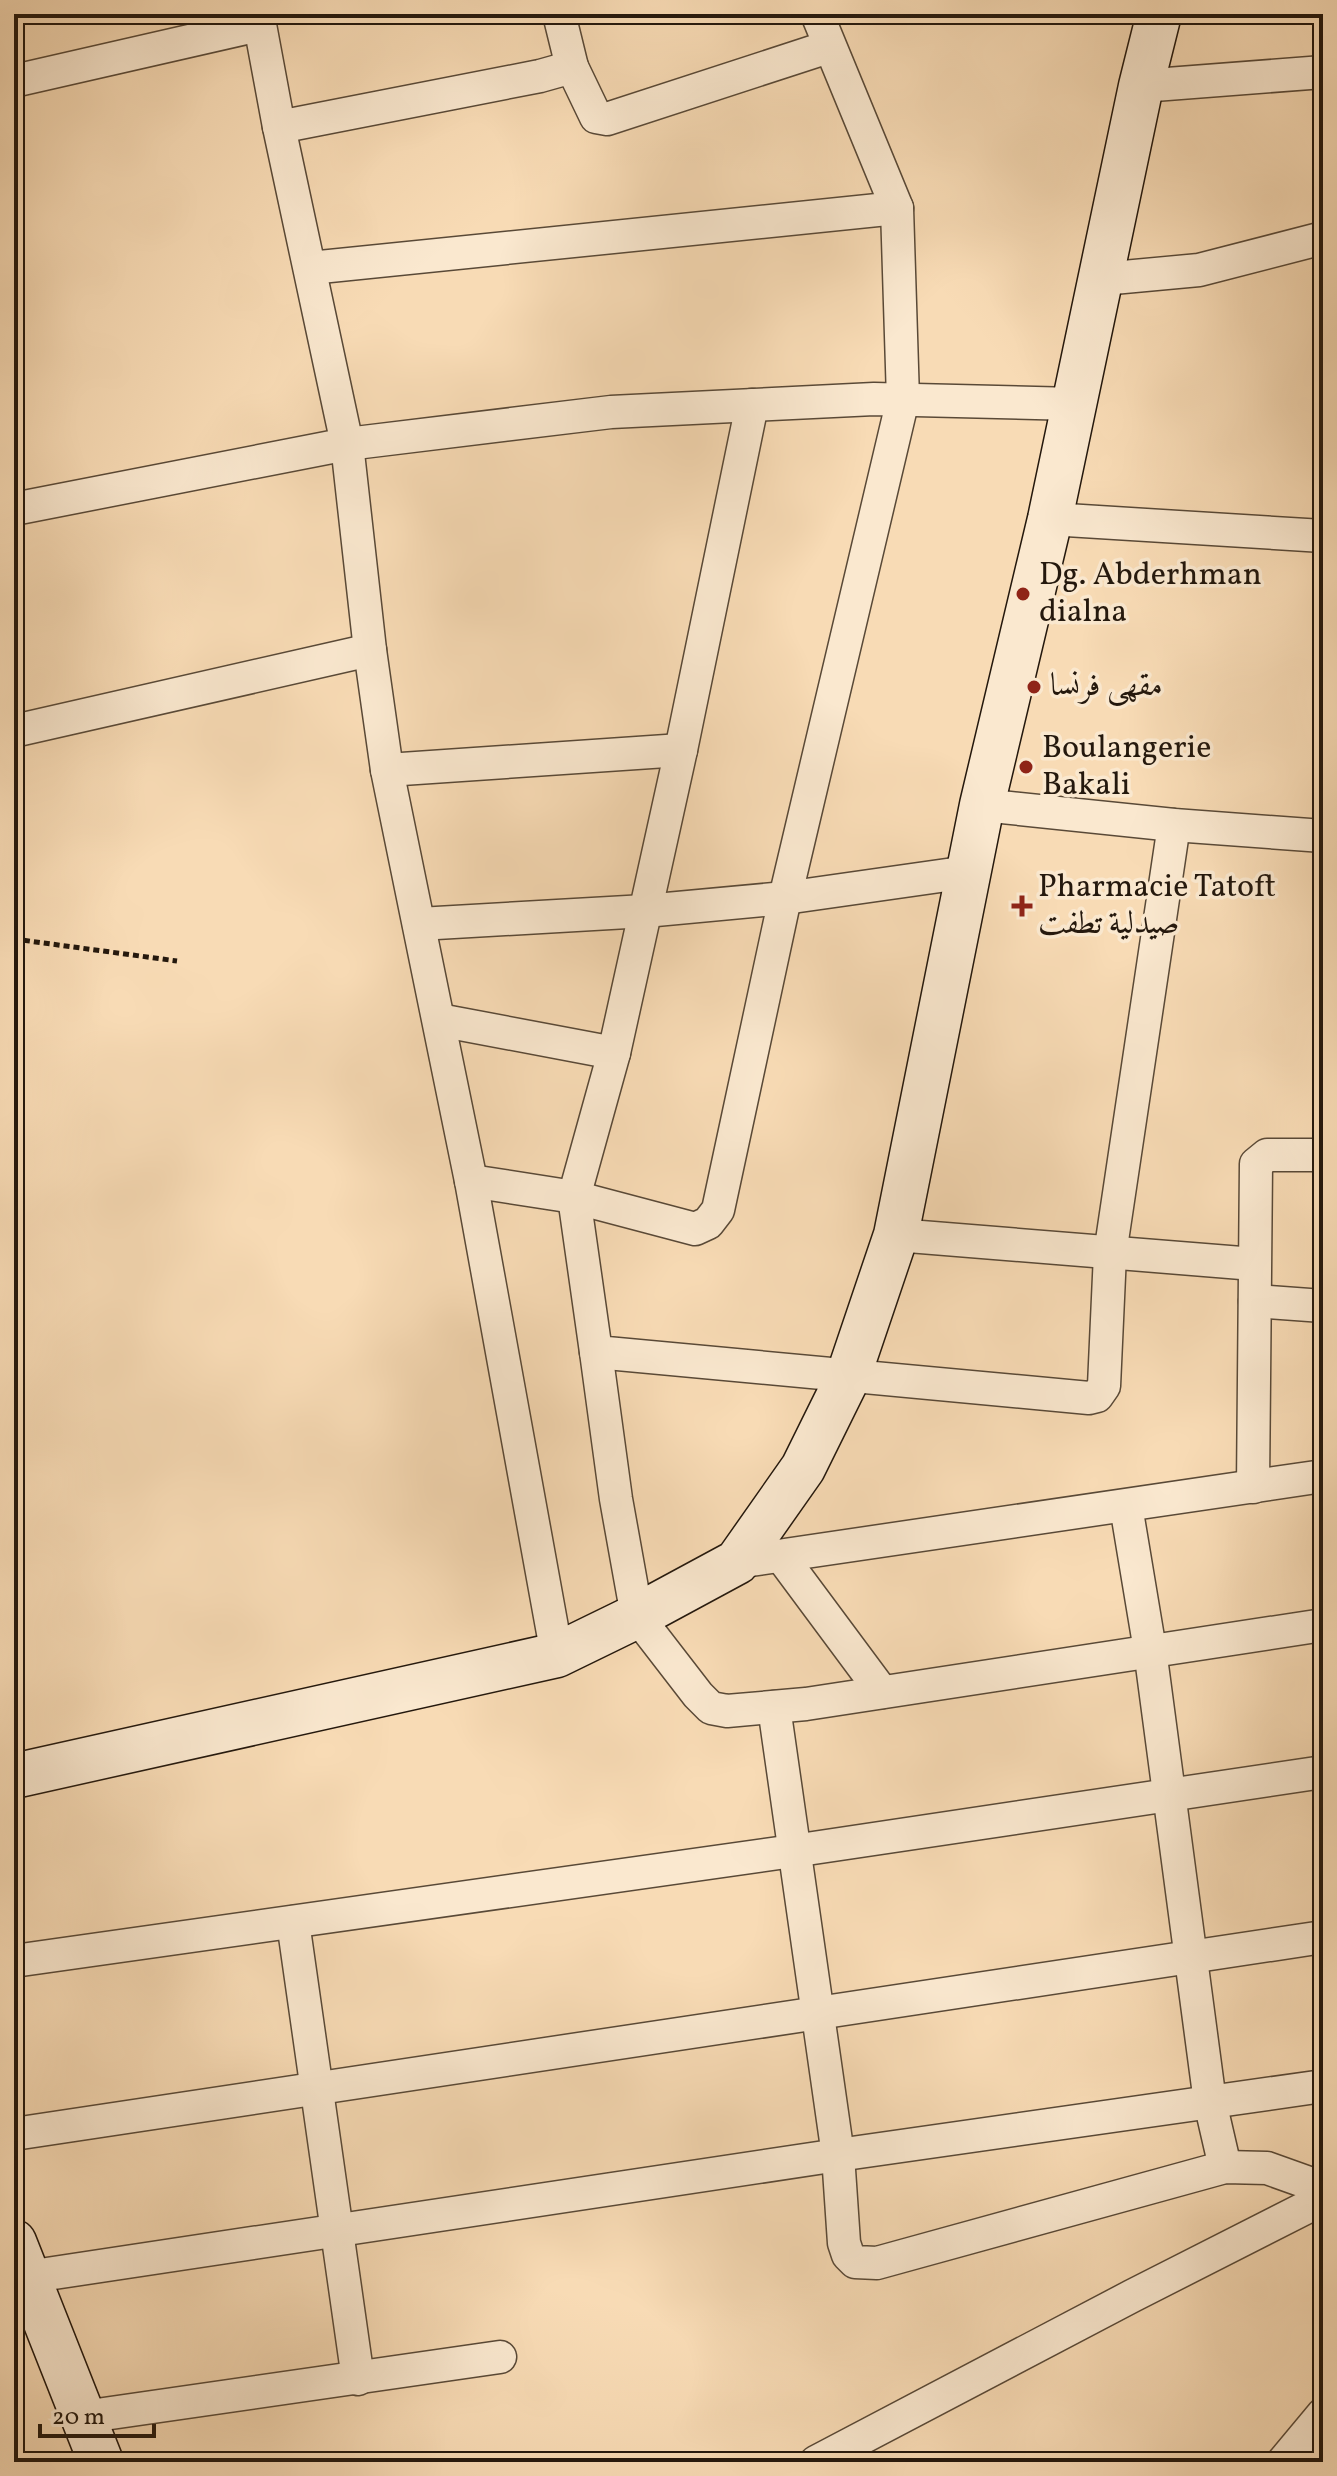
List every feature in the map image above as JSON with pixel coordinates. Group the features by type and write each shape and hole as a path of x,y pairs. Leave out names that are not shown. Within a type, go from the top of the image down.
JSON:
{"main road":[{"path":"14,1776 557,1655 737,1562 803,1468 848,1377 896,1235 982,805 1050,519 1141,86 1159,14"},
{"path":"21,2259 101,2462"}],"street":[{"path":"559,14 572,67 596,117 607,119 828,47"},
{"path":"471,1181 574,1197 695,1229 708,1223 718,1210 785,898 903,399 897,208 828,47 817,14"},
{"path":"14,81 258,20 347,444 387,770 471,1181 557,1655"},
{"path":"279,127 572,67"},
{"path":"1141,86 1323,72"},
{"path":"310,268 897,208"},
{"path":"1102,279 1199,270 1323,238"},
{"path":"14,509 347,444 611,412 903,399 1075,404"},
{"path":"752,405 681,750 614,1053 574,1197 616,1499 637,1616 698,1695 711,1708 727,1711 882,1692 1323,1625"},
{"path":"1050,519 1323,536"},
{"path":"14,731 370,650"},
{"path":"387,770 681,750"},
{"path":"982,805 1174,825 1323,836"},
{"path":"596,1352 848,1377 1089,1398 1097,1396 1104,1386 1110,1254 1174,825"},
{"path":"419,924 645,911 785,898 968,872"},
{"path":"439,1020 614,1053"},
{"path":"1253,1487 1256,1164 1267,1155 1323,1155"},
{"path":"896,1235 1254,1264"},
{"path":"1255,1301 1323,1306"},
{"path":"737,1562 1323,1476"},
{"path":"1126,1506 1150,1650 1210,2102 1225,2167"},
{"path":"781,1556 882,1692"},
{"path":"774,1707 838,2155 844,2243 848,2255 855,2262 865,2264 1225,2167 1267,2168 1323,2188"},
{"path":"14,1961 793,1851 1323,1772"},
{"path":"293,1922 358,2379"},
{"path":"14,2134 1323,1937"},
{"path":"21,2259 338,2231 1323,2086"},
{"path":"816,2462 1323,2199"},
{"path":"83,2417 500,2357"},
{"path":"1300,2456 1323,2414"}],"path":[{"path":"14,939 177,961"}],"place":[{"name":"Dg. Abderhman dialna","path":"1023,594"},
{"name":"مقهى فرنسا","path":"1034,687"},
{"name":"Boulangerie Bakali","path":"1026,767"},
{"name":"Pharmacie Tatoft صيدلية تطفت","path":"1022,906"}]}
